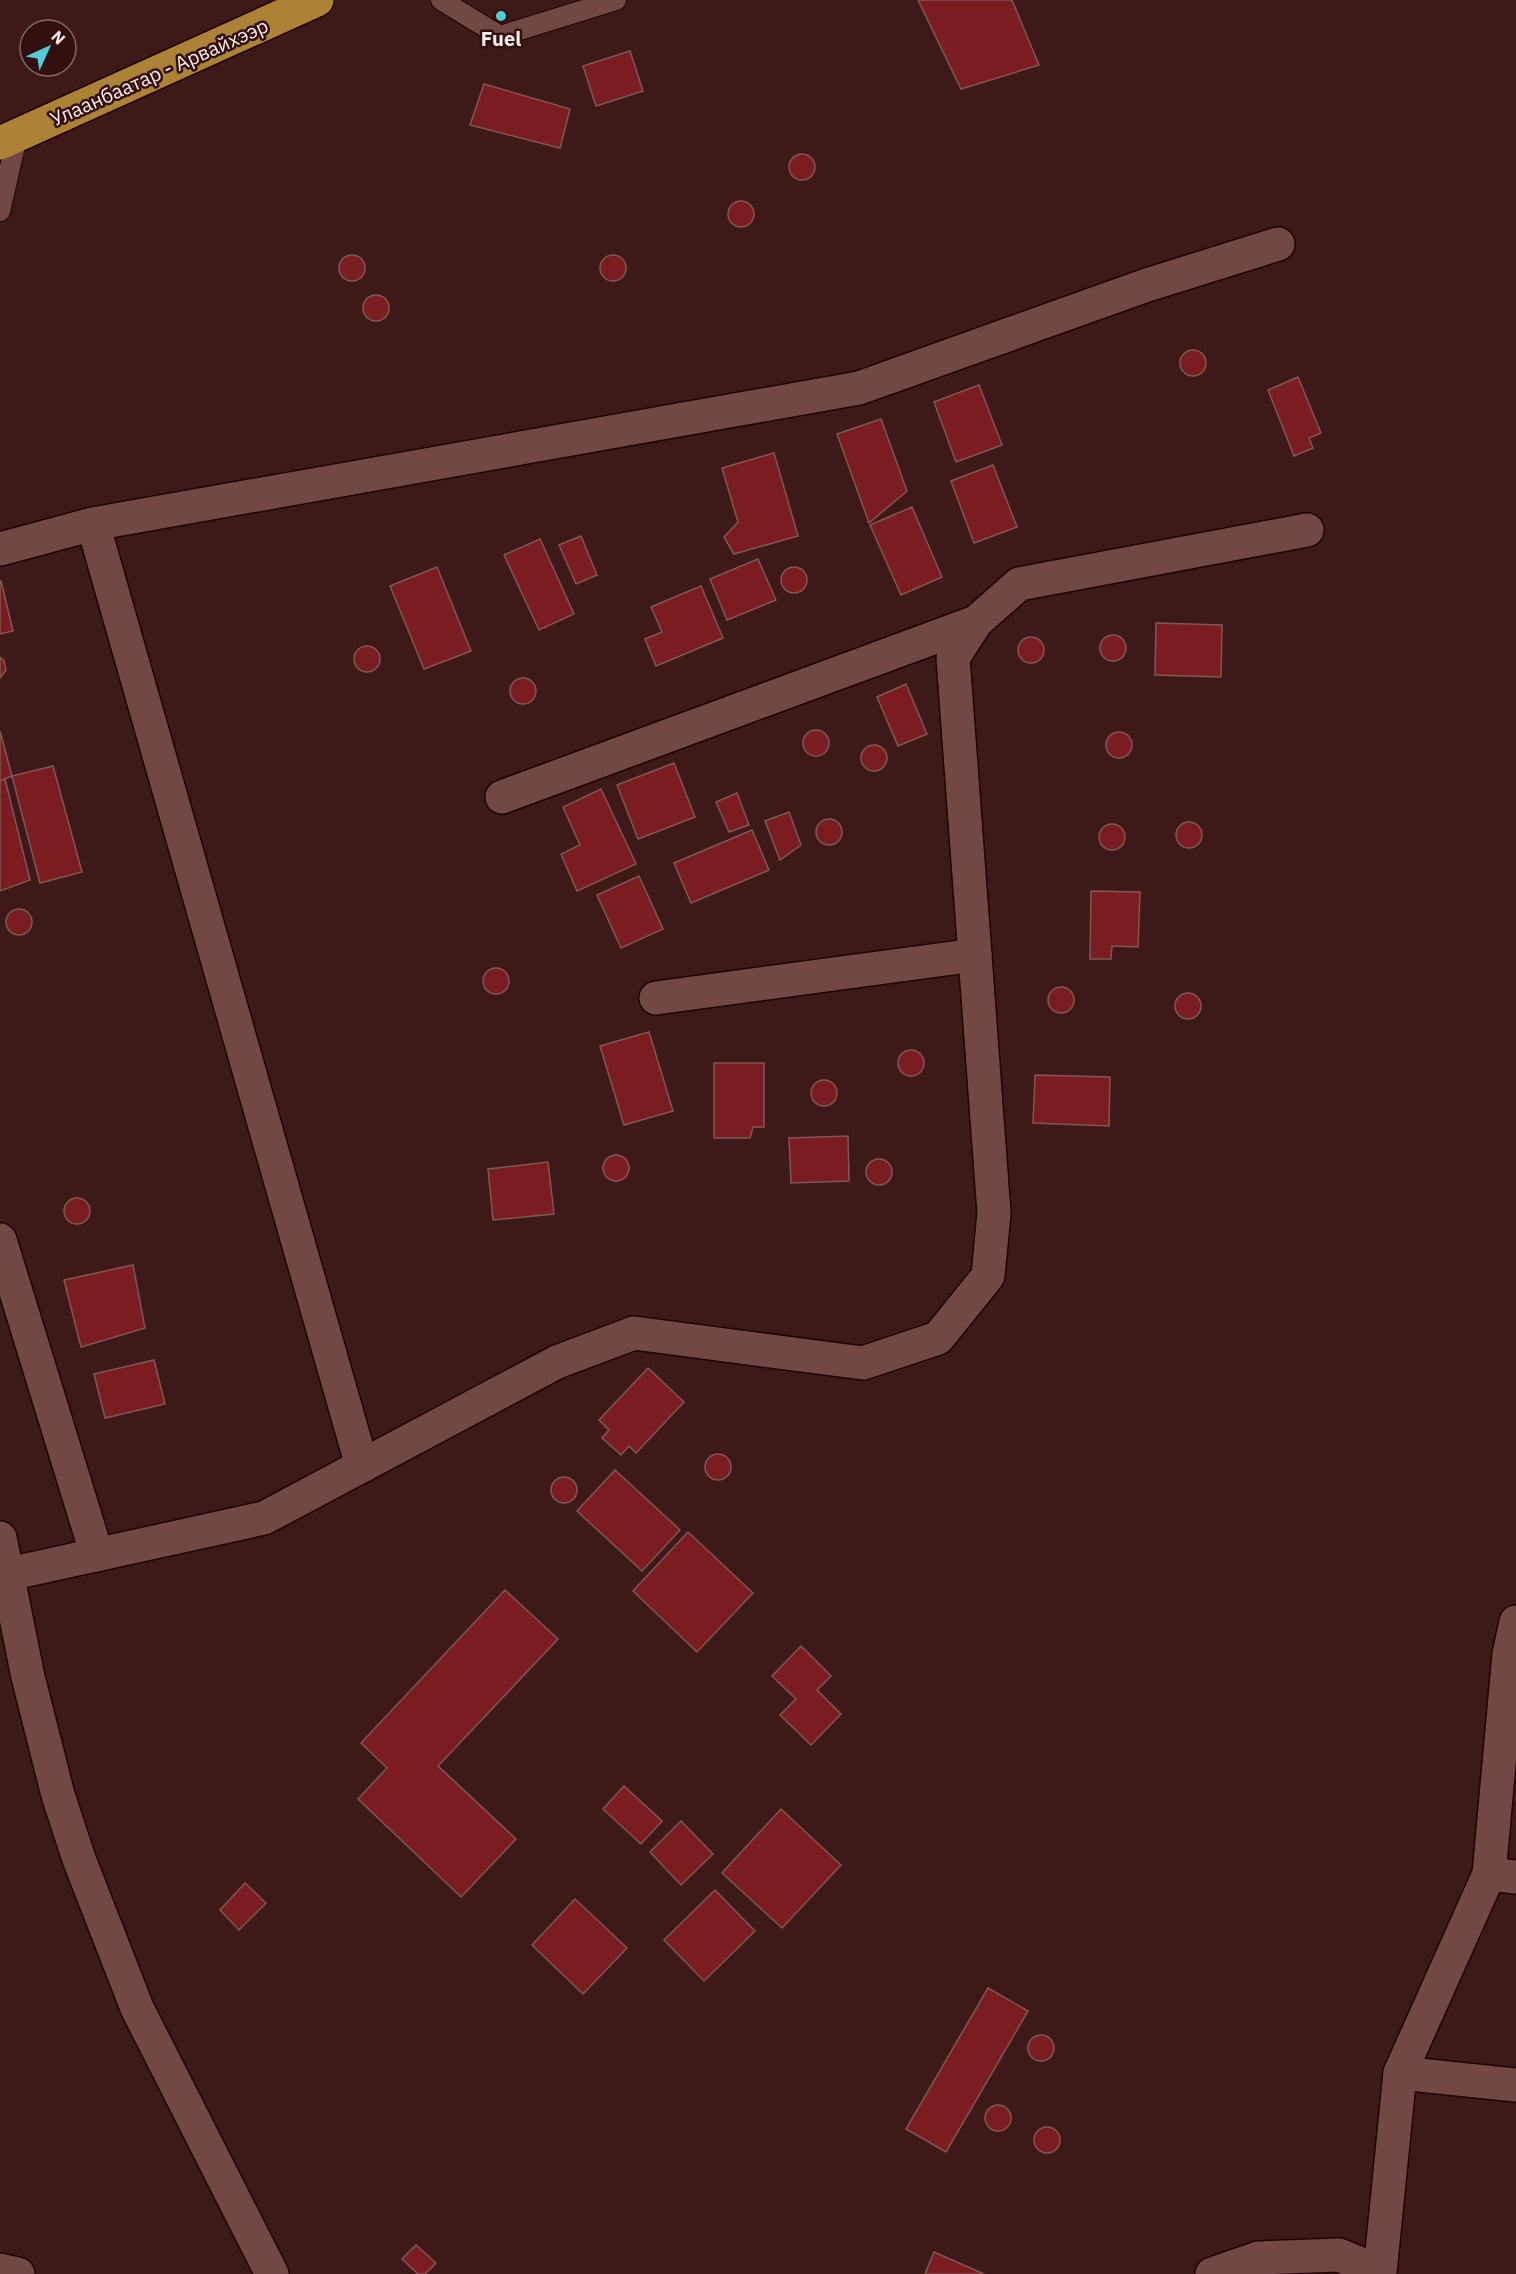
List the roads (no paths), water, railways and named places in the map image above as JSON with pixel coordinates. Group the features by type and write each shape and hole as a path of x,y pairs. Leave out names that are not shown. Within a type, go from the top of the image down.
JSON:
{"highway":[{"name":"Улаанбаатар - Арвайхээр","path":"8,140 317,0"}],"street":[{"path":"0,549 93,524 859,388 1147,285 1278,244"},
{"path":"93,524 362,1466"},
{"path":"4,1575 264,1518 557,1362 634,1333 863,1363 938,1338 988,1276 994,1214 953,658 976,622 1019,584 1307,530"},
{"path":"502,797 976,622"},
{"path":"656,998 975,955"},
{"path":"0,1240 96,1555"},
{"path":"0,1538 4,1575 39,1723 58,1795 79,1859 137,2008 272,2274"},
{"path":"1212,2274 1258,2258 1339,2255 1388,2273 1400,2073 1502,1875 1516,1622"},
{"path":"1400,2073 1516,2085"},
{"path":"0,2270 18,2274"}],"lane":[{"path":"441,0 500,36 616,0"},
{"path":"0,211 8,140"}],"place":[{"name":"Fuel","path":"501,16"}]}
